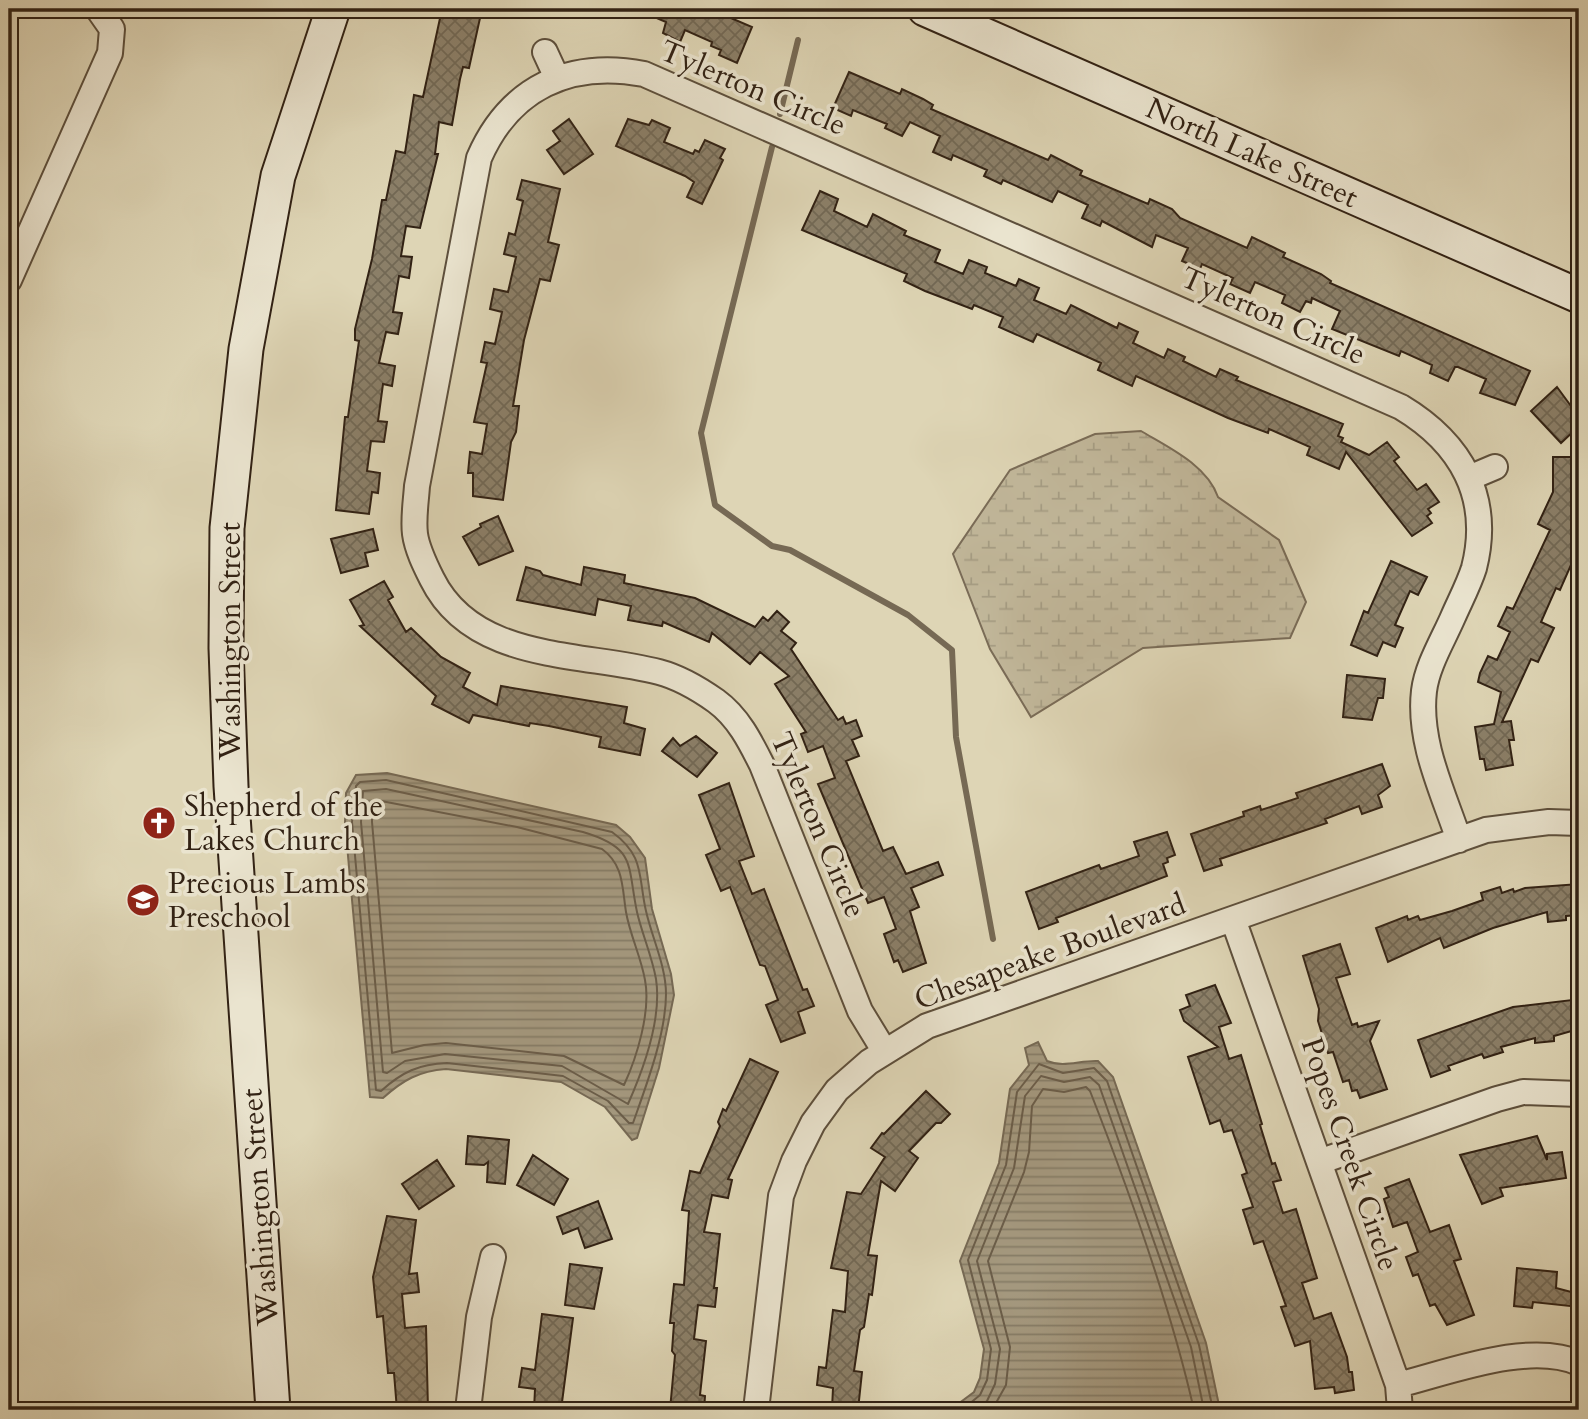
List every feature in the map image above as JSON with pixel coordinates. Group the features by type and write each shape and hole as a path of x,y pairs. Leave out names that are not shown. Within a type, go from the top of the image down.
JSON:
{"main road":[{"name":"Washington Street","path":"274,1410 232,786 226,648 227,528 246,349 278,176 312,66 334,9"},
{"name":"North Lake Street","path":"925,9 1579,296"}],"street":[{"path":"9,280 110,53 112,29 102,12"},
{"path":"545,52 557,78"},
{"name":"Tylerton Circle","path":"885,1052 860,1011 762,765 743,728 717,702 661,672 514,646 487,635 465,621 442,599 423,560 415,534 417,486 479,158 489,134 505,112 529,93 557,78 582,71 616,69 645,74 1401,407 1429,424 1448,442 1469,478 1478,506 1480,538 1473,570 1424,687 1422,719 1427,745 1459,840"},
{"path":"1469,478 1494,467"},
{"name":"Chesapeake Boulevard","path":"756,1410 781,1196 794,1161 813,1123 837,1090 885,1052 926,1026 1486,830 1549,822 1579,823"},
{"name":"Popes Creek Circle","path":"1233,919 1398,1385 1400,1410"},
{"path":"1319,1161 1523,1092 1579,1094"},
{"path":"468,1410 479,1317 493,1257"},
{"path":"1398,1385 1520,1355 1545,1355 1579,1363"}],"green space":[{"path":"1141,431 1196,466 1213,486 1218,497 1279,540 1306,602 1290,638 1143,648 1031,717 990,649 953,554 1010,470 1095,434"}],"water":[{"path":"387,773 616,825 630,837 645,858 652,909 671,974 674,995 659,1068 637,1138 632,1140 605,1107 561,1082 446,1069 412,1078 383,1098 370,1097 345,823 346,793 356,775"},
{"path":"1038,1042 1047,1061 1060,1064 1098,1061 1113,1077 1206,1343 1220,1410 950,1410 974,1392 980,1378 984,1349 960,1261 999,1163 1010,1089 1029,1065 1025,1048"}],"building":[{"path":"442,9 482,9 469,68 463,67 452,125 439,122 435,154 438,154 420,228 406,226 401,256 412,257 409,278 399,276 393,312 402,313 398,334 386,332 379,363 395,366 392,386 383,384 378,421 387,422 384,442 371,441 367,471 380,473 378,493 372,492 369,514 336,510 345,417 348,417 359,341 355,340 355,329 372,259 382,200 386,200 396,151 405,153 414,95 423,97"},
{"path":"636,9 710,9 752,27 737,63 719,55 721,50 711,46 712,42 685,30 680,42 663,33 666,22"},
{"path":"849,72 900,94 902,89 933,105 931,109 1048,160 1051,155 1082,171 1080,175 1148,204 1150,199 1172,209 1180,218 1247,248 1252,237 1285,253 1283,257 1321,274 1331,281 1330,283 1530,371 1515,405 1480,393 1486,379 1458,367 1455,367 1448,381 1430,373 1432,365 1401,351 1399,356 1332,329 1340,311 1312,298 1311,303 1306,301 1300,312 1282,303 1285,295 1255,282 1250,293 1230,284 1233,278 1202,264 1200,269 1182,261 1188,248 1156,235 1152,247 1102,221 1100,226 1082,218 1088,205 1058,191 1052,202 1003,180 1001,184 984,176 987,170 953,155 951,160 933,152 940,136 910,122 902,136 885,128 887,124 853,110 851,116 833,108"},
{"path":"569,119 593,154 564,174 547,150 560,141 553,131"},
{"path":"628,119 649,125 652,120 670,128 664,142 693,154 695,150 699,152 705,140 725,149 720,158 723,160 702,204 687,197 694,182 616,146"},
{"path":"522,180 560,189 548,242 559,245 550,281 540,279 524,340 513,406 519,406 516,432 511,442 503,500 473,496 473,473 468,473 470,452 482,454 487,424 474,422 487,363 481,362 485,342 495,344 502,312 490,309 494,289 508,292 516,257 504,254 509,233 515,235 523,201 517,199"},
{"path":"820,191 838,199 834,211 867,227 873,214 906,231 904,235 940,250 935,262 963,274 969,260 987,267 985,273 1016,286 1019,279 1039,288 1034,300 1066,314 1071,305 1117,328 1119,323 1138,332 1133,343 1164,358 1168,349 1185,357 1183,361 1216,377 1220,369 1238,377 1236,380 1343,424 1338,436 1343,438 1341,442 1369,455 1387,442 1399,457 1394,461 1417,490 1426,484 1439,502 1428,509 1431,513 1427,516 1432,523 1412,536 1346,452 1339,469 1307,455 1310,447 1269,429 1268,433 1228,418 1136,376 1132,386 1098,370 1101,363 1037,334 1033,342 999,327 1003,317 974,305 972,309 925,291 904,281 907,274 802,230"},
{"path":"1557,387 1579,417 1579,426 1561,443 1531,411"},
{"path":"1553,457 1579,457 1579,560 1574,558 1560,590 1556,588 1541,622 1554,628 1538,662 1531,659 1502,722 1511,721 1514,740 1509,740 1513,765 1486,770 1484,759 1480,759 1475,727 1494,724 1501,692 1478,682 1488,656 1497,660 1510,632 1498,626 1507,607 1513,609 1550,530 1538,524 1553,492"},
{"path":"498,516 513,551 479,565 463,537 481,527 480,524"},
{"path":"373,529 378,550 365,553 368,566 341,573 331,539"},
{"path":"1391,561 1427,577 1418,595 1410,591 1395,625 1403,628 1395,647 1383,642 1377,656 1351,645 1364,611 1368,613"},
{"path":"526,567 540,571 543,575 581,585 584,567 625,575 624,583 695,598 755,627 763,617 768,621 777,611 789,622 781,631 796,643 791,649 838,720 843,717 846,724 856,720 862,736 852,740 859,756 846,761 883,851 893,847 906,874 938,862 943,875 911,888 919,907 910,911 926,963 903,972 898,960 894,962 884,934 896,929 884,897 868,903 818,784 835,778 823,746 808,752 801,734 806,732 775,684 789,676 760,652 750,664 712,633 709,642 663,622 662,626 628,620 631,606 598,599 595,615 517,600"},
{"path":"384,581 393,597 388,600 406,632 411,628 441,657 470,673 463,687 497,705 501,686 627,707 624,723 645,729 640,755 599,747 601,737 549,726 530,723 529,726 473,715 469,723 432,704 436,696 360,626 364,625 350,600"},
{"path":"1347,675 1385,679 1383,698 1378,698 1372,720 1343,717"},
{"path":"696,736 717,753 697,777 662,751 673,738 680,746"},
{"path":"1382,764 1390,786 1378,795 1382,807 1362,814 1359,806 1325,819 1327,823 1220,859 1222,865 1204,871 1191,834 1244,816 1243,812 1260,806 1261,810 1298,798 1296,793"},
{"path":"729,783 754,856 739,861 752,894 764,889 803,990 807,989 814,1006 798,1012 805,1033 781,1042 766,1005 778,1000 765,966 760,965 730,887 721,891 706,855 720,849 699,795"},
{"path":"1167,832 1175,855 1167,858 1168,862 1163,864 1167,876 1056,918 1058,922 1039,929 1026,892 1099,865 1101,869 1139,856 1134,842"},
{"path":"1579,884 1579,915 1548,922 1547,912 1493,928 1444,948 1440,938 1388,962 1376,928 1407,916 1408,920 1418,916 1420,920 1452,911 1483,900 1481,893 1500,887 1502,893 1513,889 1514,892 1525,888"},
{"path":"1340,944 1350,974 1336,978 1352,1025 1357,1023 1358,1027 1379,1021 1370,1041 1387,1089 1360,1098 1357,1090 1352,1091 1349,1080 1343,1082 1333,1052 1328,1053 1318,1021 1319,1009 1303,956"},
{"path":"1215,985 1231,1023 1219,1027 1229,1059 1241,1055 1272,1164 1275,1163 1281,1180 1273,1182 1283,1213 1296,1209 1317,1278 1302,1283 1314,1319 1331,1313 1347,1357 1349,1372 1352,1372 1354,1390 1335,1393 1334,1387 1315,1389 1310,1341 1295,1346 1281,1307 1286,1306 1263,1241 1254,1244 1243,1210 1253,1207 1242,1175 1247,1173 1232,1130 1224,1132 1220,1120 1210,1124 1188,1057 1218,1047 1184,1021 1180,1010 1190,1006 1186,995"},
{"path":"1572,1000 1575,1030 1554,1036 1554,1041 1535,1043 1535,1038 1501,1047 1503,1052 1484,1058 1482,1054 1448,1066 1450,1070 1431,1077 1418,1040 1513,1007"},
{"path":"750,1059 778,1072 728,1179 732,1180 728,1198 712,1195 704,1232 720,1234 714,1288 717,1288 715,1307 698,1305 694,1339 706,1341 700,1395 705,1396 704,1410 670,1410 675,1355 672,1351 674,1323 670,1323 674,1284 684,1285 689,1211 682,1210 690,1171 700,1173 720,1126 718,1122 723,1109 726,1111"},
{"path":"926,1091 950,1114 941,1123 936,1123 909,1151 918,1158 895,1191 881,1181 868,1255 877,1256 872,1295 869,1294 864,1327 860,1330 854,1371 862,1372 858,1410 832,1409 833,1388 817,1385 819,1367 826,1368 833,1310 845,1312 848,1271 831,1268 847,1192 861,1194 885,1157 871,1148 882,1133 884,1134"},
{"path":"468,1136 509,1140 505,1184 487,1182 488,1162 484,1165 466,1164"},
{"path":"1537,1136 1547,1160 1547,1154 1562,1152 1566,1178 1500,1188 1503,1196 1482,1204 1460,1155"},
{"path":"533,1155 568,1179 554,1205 517,1185"},
{"path":"437,1160 454,1186 419,1209 402,1184"},
{"path":"1409,1179 1430,1232 1449,1225 1461,1259 1454,1261 1474,1315 1447,1325 1435,1304 1430,1306 1418,1274 1413,1276 1406,1257 1418,1252 1407,1222 1393,1227 1384,1199 1389,1197 1385,1188"},
{"path":"598,1201 612,1239 585,1248 578,1228 563,1234 557,1217"},
{"path":"387,1216 416,1220 409,1274 417,1273 419,1292 402,1294 405,1328 426,1326 428,1410 397,1410 394,1373 388,1373 383,1316 377,1317 373,1277"},
{"path":"570,1264 602,1268 594,1309 565,1305"},
{"path":"1517,1268 1557,1272 1556,1288 1579,1294 1579,1307 1533,1302 1532,1308 1514,1306"},
{"path":"542,1314 573,1318 561,1410 534,1410 535,1389 519,1387 522,1368 535,1370"}],"waterway":[{"path":"780,114 798,40"},
{"path":"772,147 701,433 715,505 772,546 790,550 908,615 952,650 956,737 993,939"}],"place":[{"name":"Shepherd of the Lakes Church","path":"159,823"},
{"name":"Precious Lambs Preschool","path":"143,900"}]}
